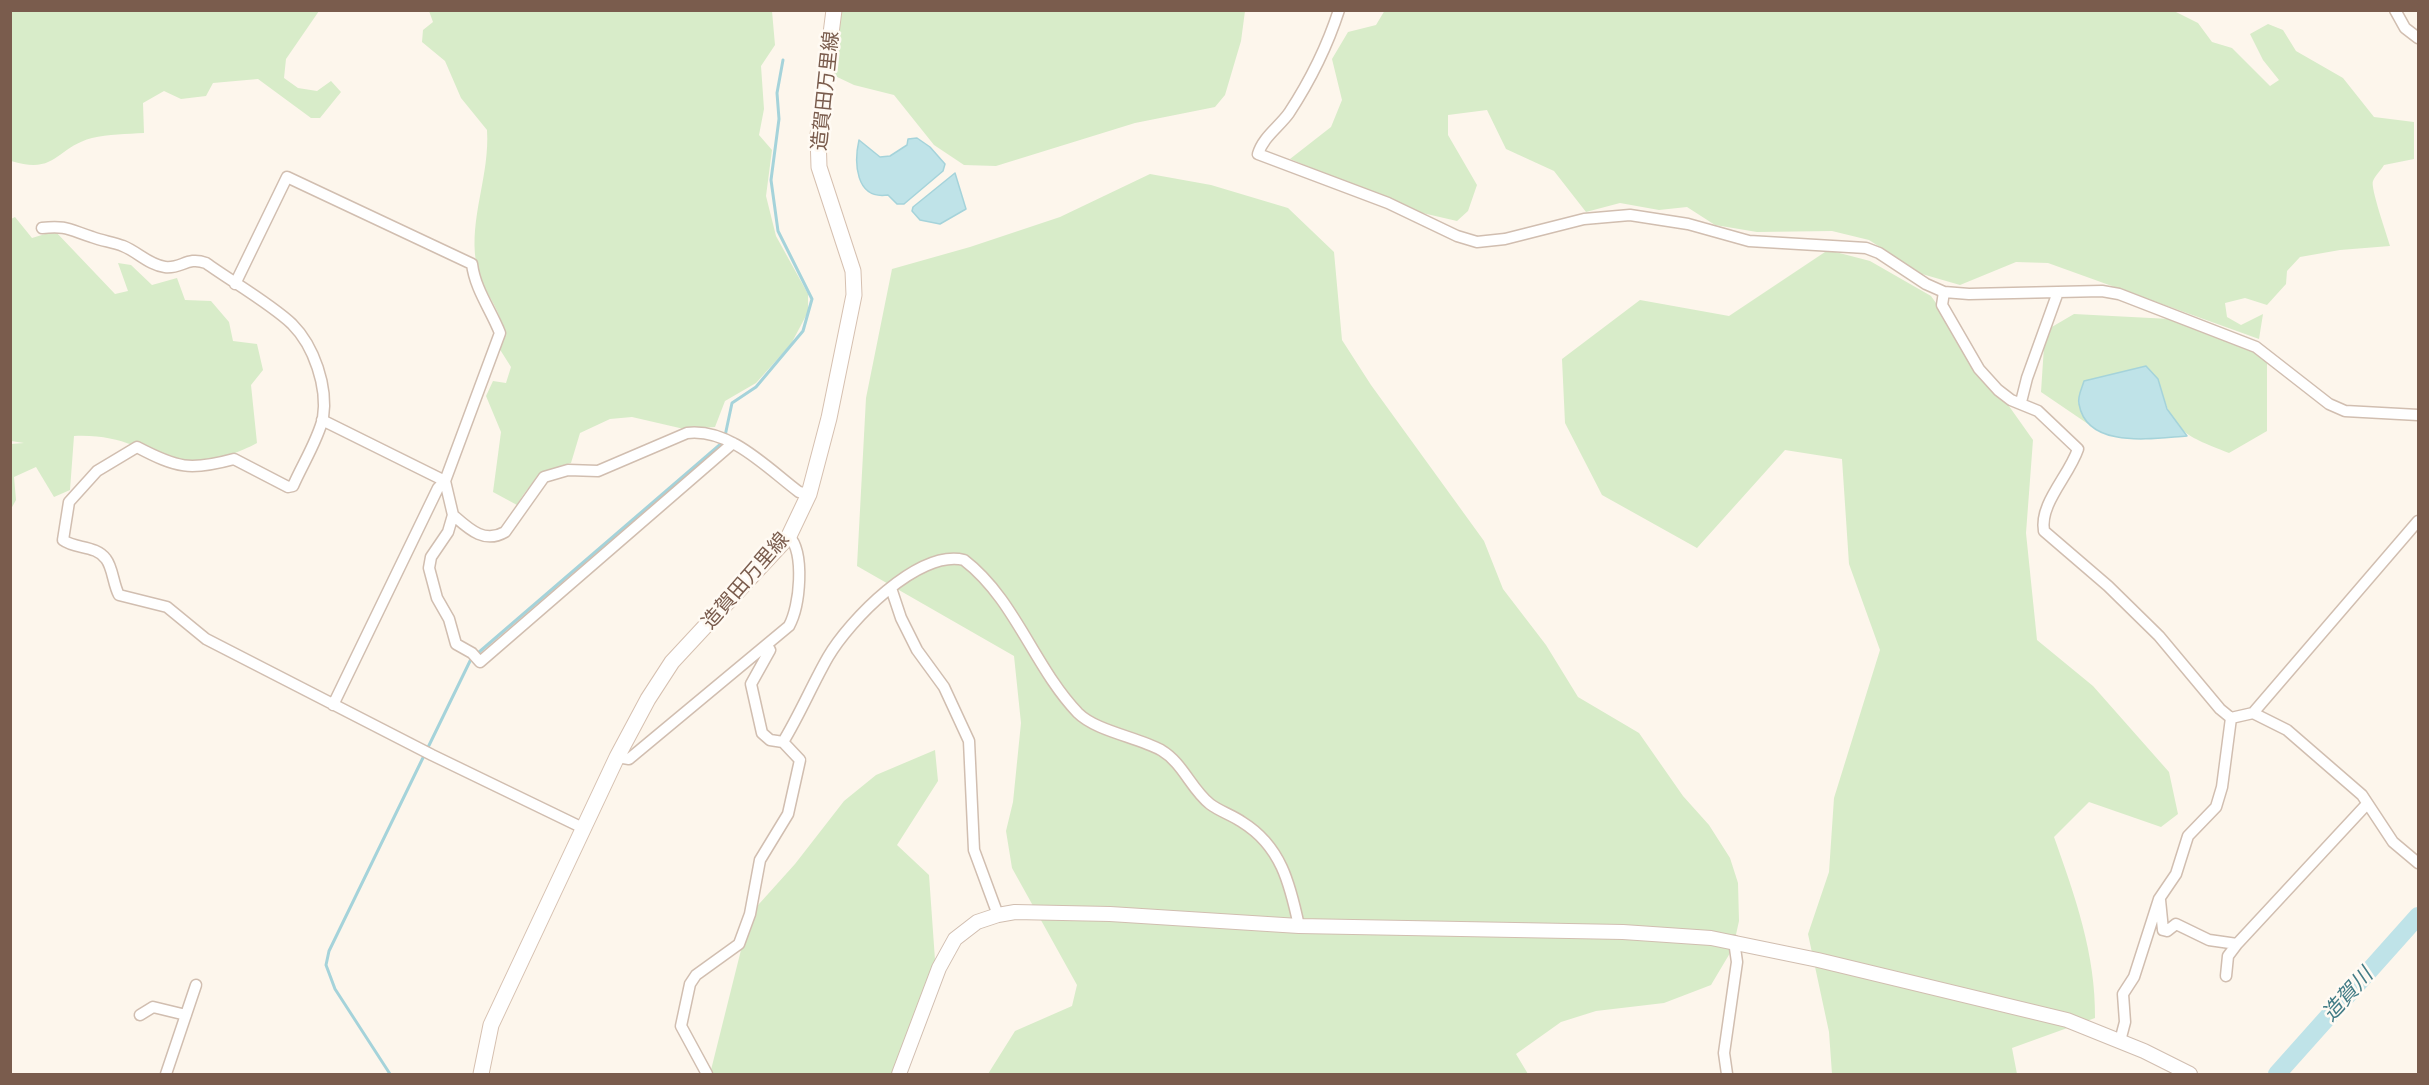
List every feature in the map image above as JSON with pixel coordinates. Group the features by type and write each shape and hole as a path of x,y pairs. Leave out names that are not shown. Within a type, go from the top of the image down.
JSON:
{"main road":[{"name":"造賀田万里線","path":"481,1074 491,1024 617,757 648,699 672,662 789,536 809,494 829,418 854,295 854,271 819,167 818,135 834,10"}],"street":[{"path":"1338,10 1313,72 1288,114 1260,146 1258,154 1388,203 1457,236 1477,242 1505,239 1584,219 1630,215 1688,224 1749,241 1866,248 1879,253 1926,284 1944,292 2102,291 2119,294 2256,348 2329,404 2345,411 2359,414 2418,415"},
{"path":"2395,10 2405,28 2418,38"},
{"path":"235,284 287,177 472,264 478,289 490,307 500,333 445,481 438,488 333,705"},
{"path":"42,228 69,227 90,237 124,246 160,266 174,267 187,260 197,260 292,324 303,339 322,382 322,420 293,486 288,487 234,459 210,465 182,466 167,463 137,447 96,471 69,502 63,540 69,544 86,546 106,559 119,595 167,607 206,639 333,705 585,829"},
{"path":"1944,292 1942,305 1979,369 1998,390 2011,400 2021,402 2038,411 2078,449 2073,463 2047,504 2042,518 2044,531 2108,586 2159,636 2220,709 2231,718"},
{"path":"2021,402 2027,378 2058,292"},
{"path":"322,420 445,481"},
{"path":"453,515 473,532 488,538 496,537 505,532 544,477 568,470 598,471 687,433 714,434 733,443 799,492 809,494"},
{"path":"445,481 453,515 448,532 430,557 432,584 449,619 456,644 472,653 480,662 733,443"},
{"path":"2231,718 2253,713 2418,521"},
{"path":"617,757 629,759 789,626 796,613 799,597 795,543 789,536"},
{"path":"783,742 829,655 859,617 891,588 916,570 944,559 964,560 977,570 993,588 1061,692 1080,715 1162,750 1174,759 1210,804 1244,823 1264,840 1276,855 1288,879 1299,926"},
{"path":"891,588 901,618 917,650 944,687 969,741 974,850 998,915"},
{"path":"707,1074 681,1026 681,1015 690,984 696,975 739,944 750,914 760,860 788,814 800,760 783,742 770,740 762,733 751,684 759,667 768,656 770,650 767,646"},
{"path":"2253,713 2287,730 2362,795 2393,842 2418,863"},
{"path":"2120,1041 2125,1022 2123,994 2134,977 2159,899 2176,874 2188,836 2216,807 2231,718"},
{"path":"2226,976 2228,956 2237,944 2367,804"},
{"path":"2159,899 2163,930 2167,931 2176,924 2209,940 2237,944"},
{"path":"899,1074 947,951 966,930 998,915 1110,914 1299,926 1623,932 1734,941 2067,1020 2120,1041 2190,1074"},
{"path":"1727,1074 1724,1053 1737,962 1734,941"},
{"path":"166,1074 196,985"},
{"path":"140,1015 153,1007 186,1015"}],"green space":[{"path":"1385,10 2174,11 2198,23 2212,42 2232,48 2270,86 2279,80 2263,60 2250,34 2268,24 2283,30 2296,51 2343,78 2374,117 2414,122 2414,159 2384,165 2373,181 2376,201 2390,246 2340,250 2300,257 2287,271 2286,284 2267,305 2245,298 2225,303 2227,317 2241,325 2263,314 2259,339 2048,263 2016,262 1960,285 1922,274 1869,240 1832,231 1757,232 1715,225 1687,207 1659,210 1620,203 1586,212 1554,171 1506,149 1487,110 1448,115 1448,135 1477,185 1468,211 1457,221 1418,212 1290,159 1331,127 1342,100 1332,59 1348,32 1376,25"},
{"path":"10,11 319,11 286,59 284,78 298,88 317,91 331,81 341,92 320,118 311,118 258,79 213,83 206,96 181,99 164,91 143,103 144,133 92,138 80,142 47,163 38,165 11,161"},
{"path":"429,11 772,11 775,45 761,66 764,109 759,135 772,150 766,196 776,236 808,294 808,312 791,344 756,383 725,401 715,427 684,429 632,417 610,419 580,433 571,463 553,469 539,478 517,505 493,492 501,432 486,396 493,381 506,383 511,367 499,348 503,332 501,321 481,280 476,262 475,229 486,163 487,130 461,98 445,61 422,42 423,30 433,22"},
{"path":"838,11 1245,11 1241,41 1225,95 1215,107 1135,123 996,166 964,165 934,145 894,95 854,85 833,75 832,63"},
{"path":"1150,174 1211,185 1288,208 1334,252 1342,340 1371,385 1484,541 1503,589 1546,645 1578,697 1639,733 1683,796 1709,825 1730,858 1738,883 1739,921 1733,948 1711,985 1664,1003 1596,1011 1561,1022 1516,1054 1528,1074 988,1074 1015,1031 1072,1006 1077,985 1012,868 1006,831 1013,802 1021,723 1014,656 857,566 866,398 892,269 970,247 1060,217"},
{"path":"15,217 32,238 55,231 115,294 128,291 118,263 131,265 152,285 177,278 185,300 211,301 229,322 233,341 257,344 263,370 251,385 257,443 220,458 190,464 118,440 74,436 70,490 54,497 36,467 14,477 16,500 11,509 11,444 24,443 11,441 11,219"},
{"path":"1828,250 1870,261 1931,296 2033,440 2026,533 2037,640 2093,686 2169,772 2178,814 2161,827 2089,802 2054,837 2083,926 2092,971 2095,1018 2012,1048 2017,1074 1832,1074 1829,1032 1808,934 1829,872 1834,798 1880,650 1849,564 1842,459 1785,450 1697,548 1602,495 1565,423 1562,359 1640,300 1729,316"},
{"path":"2074,314 2189,320 2267,356 2267,431 2229,453 2200,441 2189,435 2174,420 2168,410 2158,379 2078,402 2091,426 2041,392 2045,331"},
{"path":"935,750 938,781 897,845 929,875 936,974 898,1074 710,1074 750,914 795,864 844,801 876,775"}],"water":[{"path":"917,138 930,147 945,164 943,171 904,204 897,204 888,195 869,192 863,186 857,168 859,140 880,157 890,156 907,145 908,139"},
{"path":"955,173 966,209 940,224 920,220 912,211 913,207"},
{"path":"2146,366 2158,379 2167,409 2187,436 2124,438 2108,435 2095,429 2085,419 2079,404 2079,395 2084,381"}],"waterway":[{"path":"725,436 732,403 756,387 803,331 812,299 778,231 771,180 779,119 777,93 783,60"},
{"path":"390,1074 335,989 326,965 329,951 471,659 723,442"},
{"name":"造賀川","path":"2277,1074 2418,916"}]}
